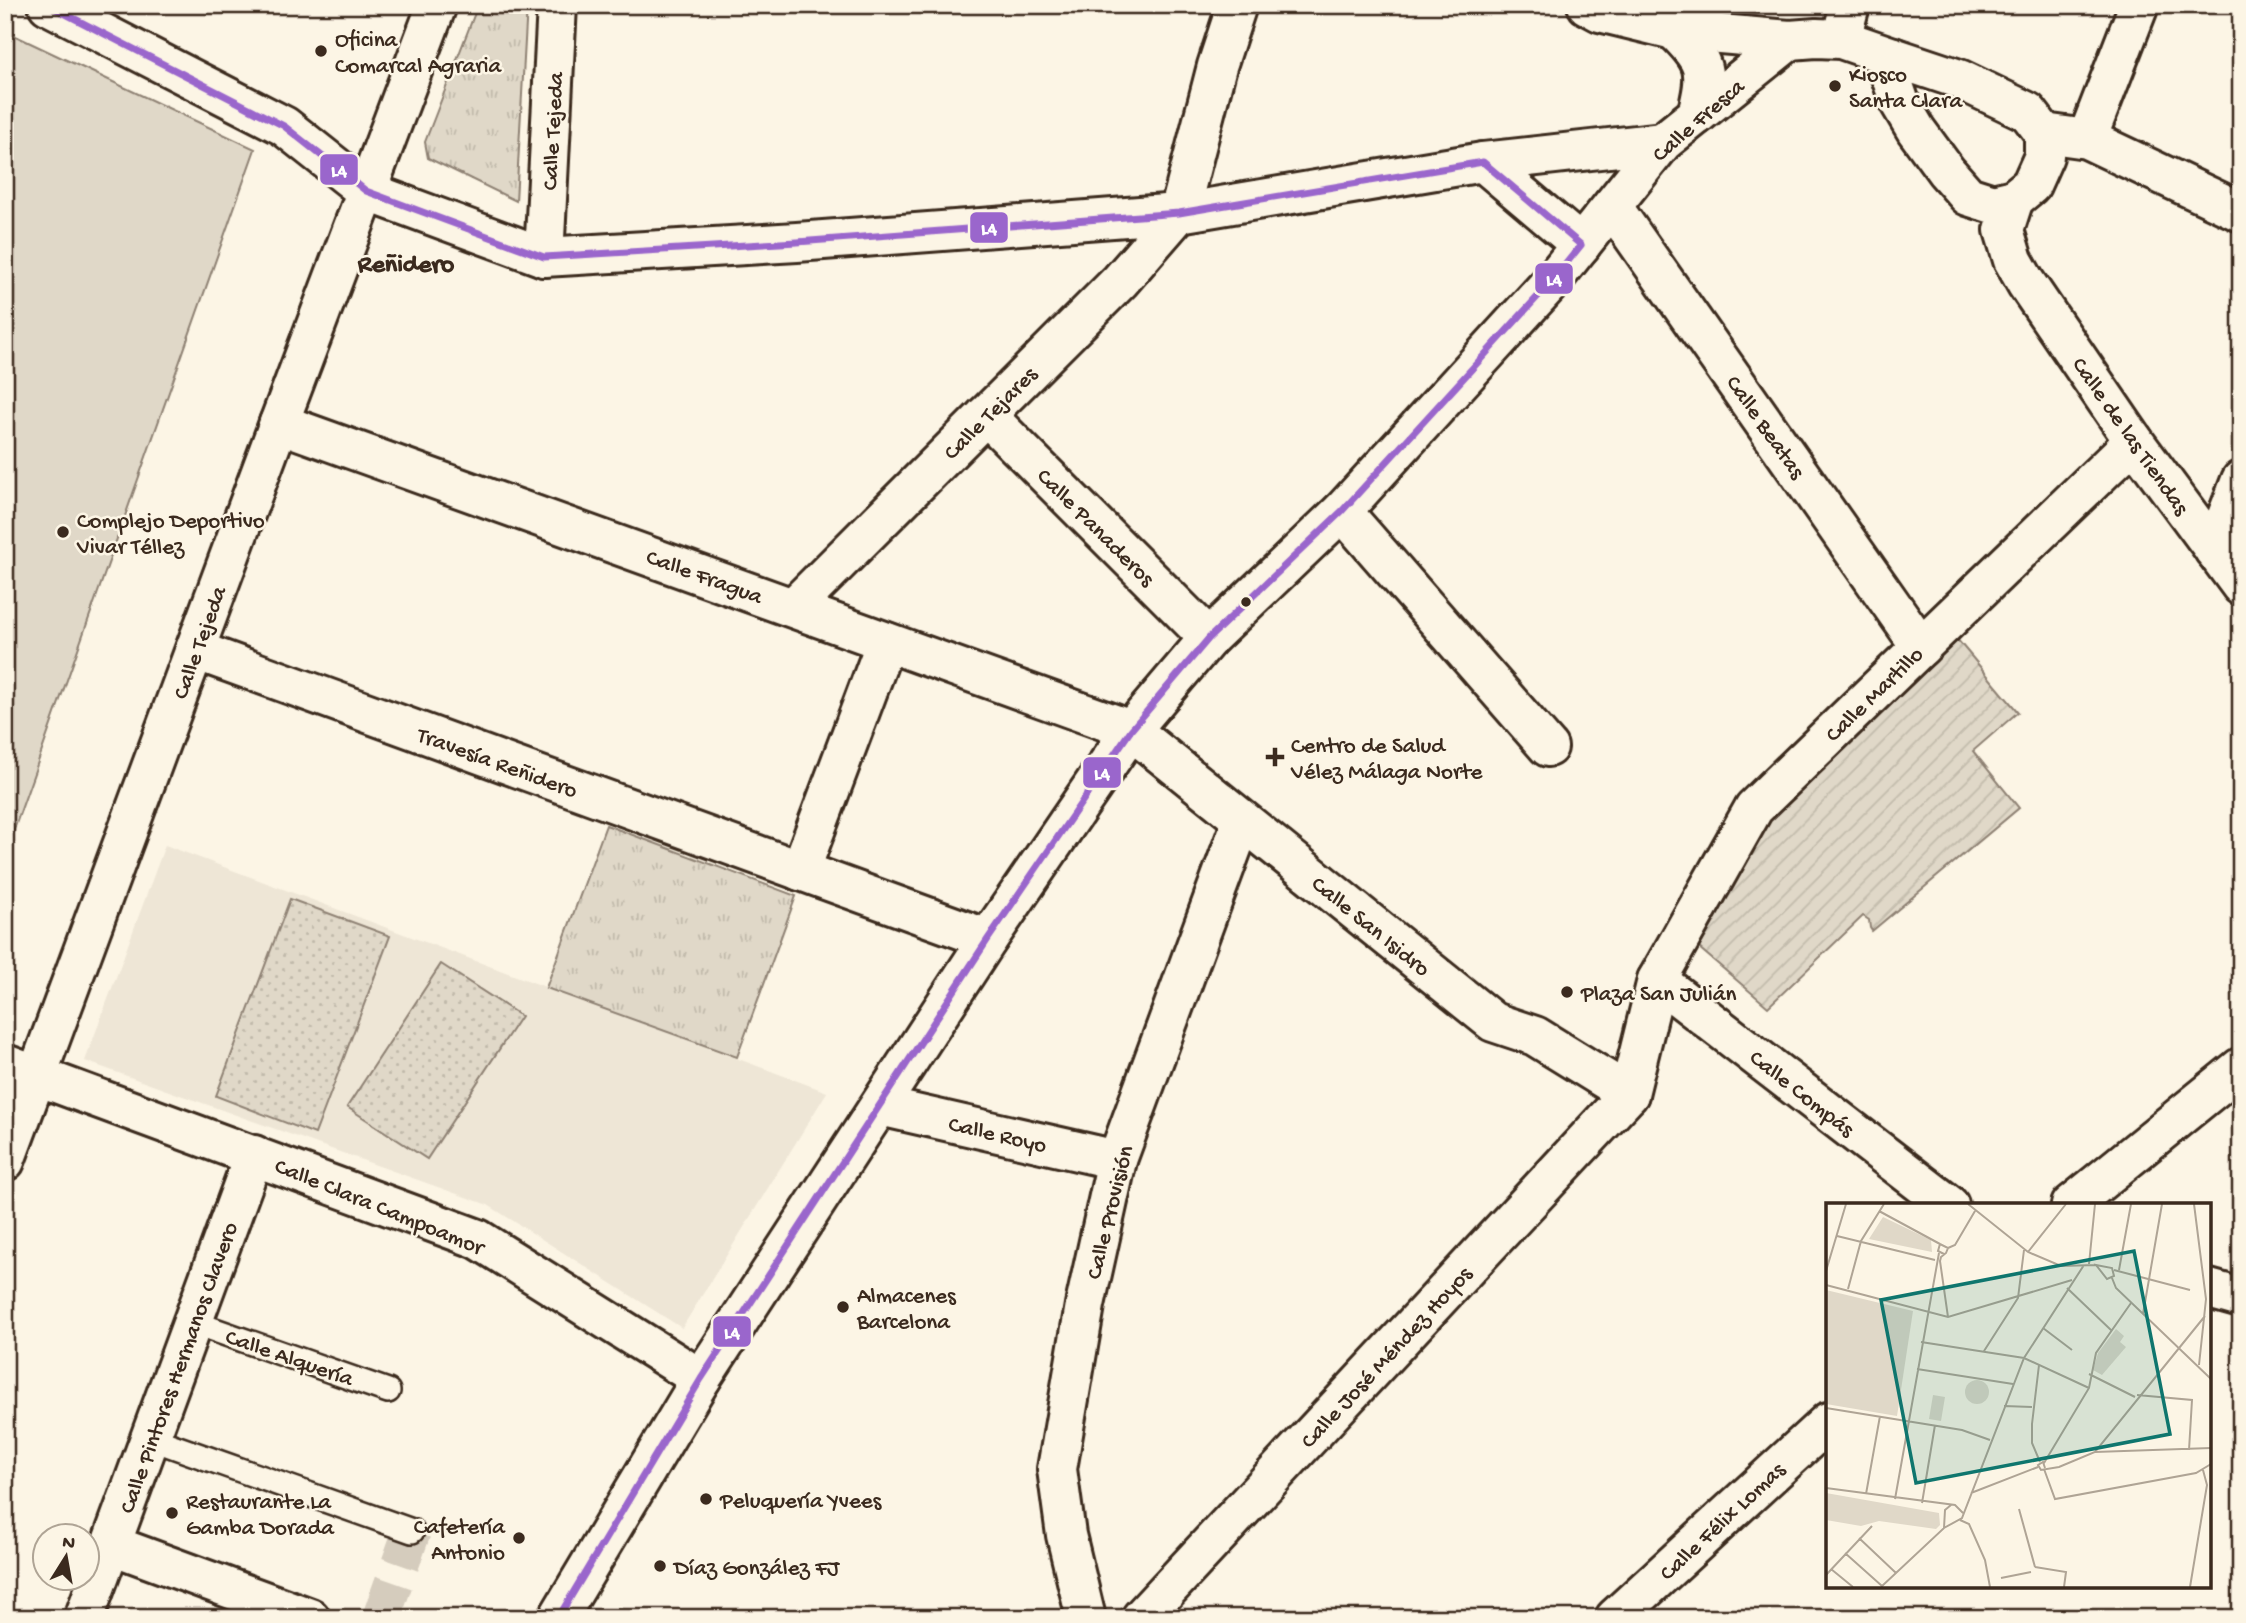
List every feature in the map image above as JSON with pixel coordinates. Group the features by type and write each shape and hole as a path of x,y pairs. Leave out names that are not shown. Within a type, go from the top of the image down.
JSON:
{"street":[{"path":"48,5 284,126 366,191 544,257 797,242 1179,213 1483,162 1664,142"},
{"name":"Calle Tejeda","path":"5,1161 21,1070 195,650 436,5"},
{"name":"Calle Tejeda","path":"544,257 557,5"},
{"path":"1179,213 1217,66 1237,5"},
{"path":"1587,5 1600,12 1674,30 1790,40 1816,38 1845,22 1893,57 1959,79 2028,112 2044,133 2044,156 2031,185 2014,200 1993,204 1968,196 1916,130 1900,103 1890,74 1893,57"},
{"path":"2087,139 2139,5"},
{"path":"1674,30 1692,47 1702,65 1704,84 1697,115"},
{"name":"Calle Fresca","path":"558,1618 701,1379 988,939 1131,730 1209,638 1342,511 1552,281 1664,142 1790,40"},
{"path":"2044,133 2087,139 2241,212"},
{"path":"1483,162 1581,245"},
{"name":"Calle de las Tiendas","path":"2014,200 2004,230 2013,261 2025,283 2134,441 2241,586"},
{"name":"Calle Beatas","path":"1612,206 1921,647"},
{"name":"Calle Tejares","path":"794,607 1120,281 1179,213"},
{"name":"Calle Panaderos","path":"986,415 1209,638"},
{"name":"Calle Fragua","path":"279,423 1131,730"},
{"name":"Calle Martillo","path":"1657,980 1754,808 2134,441"},
{"path":"2214,550 2241,480"},
{"path":"1342,511 1548,747"},
{"path":"800,871 886,642"},
{"name":"Travesía Reñidero","path":"195,650 988,939"},
{"name":"Calle San Isidro","path":"1131,730 1493,1022 1535,1035 1629,1094"},
{"name":"Calle Provisión","path":"1086,1618 1066,1535 1057,1469 1086,1305 1117,1160 1242,821"},
{"path":"1629,1094 1657,980"},
{"name":"Calle Compás","path":"1657,980 1946,1203"},
{"path":"2073,1203 2241,1067"},
{"name":"Calle Clara Campoamor","path":"21,1070 478,1240 701,1379"},
{"name":"Calle José Méndez Hoyos","path":"1141,1618 1629,1094"},
{"name":"Calle Royo","path":"880,1106 1117,1160"},
{"name":"Calle Pintores Hermanos Clavero","path":"84,1618 254,1155"},
{"path":"2211,1290 2241,1298"},
{"name":"Calle Félix Lomas","path":"1615,1618 1826,1424"},
{"path":"112,1545 310,1618"}],"lane":[{"name":"Calle Alquería","path":"192,1322 388,1391"},
{"path":"150,1438 412,1531"}],"shaded area":[{"path":"165,845 827,1092 682,1328 488,1205 85,1061"}],"green space":[{"path":"478,5 527,5 516,201 428,158 425,142"},
{"name":"Complejo Deportivo Vivar Téllez","path":"5,31 255,149 5,855"},
{"path":"1956,638 2018,712 1973,751 2019,808 1872,931 1869,920 1863,916 1768,1007 1698,947 1706,935 1699,931 1767,813"},
{"path":"606,825 796,896 737,1057 546,988"},
{"path":"290,899 390,936 315,1134 216,1096"},
{"path":"441,964 521,1016 427,1159 347,1107"}],"tunnel":[{"path":"381,1618 412,1531"}],"transit line":[{"name":"L4","path":"48,5 284,126 366,191 544,257 797,242 1179,213 1483,162 1581,245 1552,281 1342,511 1209,638 1131,730 988,939 701,1379 558,1618"}],"place":[{"name":"Oficina Comarcal Agraria","path":"321,51"},
{"name":"Kiosco Santa Clara","path":"1835,86"},
{"name":"Complejo Deportivo Vivar Téllez","path":"63,532"},
{"name":"Centro de Salud Vélez Málaga Norte","path":"1275,757"},
{"name":"Plaza San Julián","path":"1567,992"},
{"name":"Almacenes Barcelona","path":"843,1307"},
{"name":"Peluquería Yvees","path":"706,1499"},
{"name":"Restaurante La Gamba Dorada","path":"172,1513"},
{"name":"Cafetería Antonio","path":"519,1538"},
{"name":"Díaz González FJ","path":"660,1566"}],"district":[{"name":"Reñidero","path":"406,262"}]}
